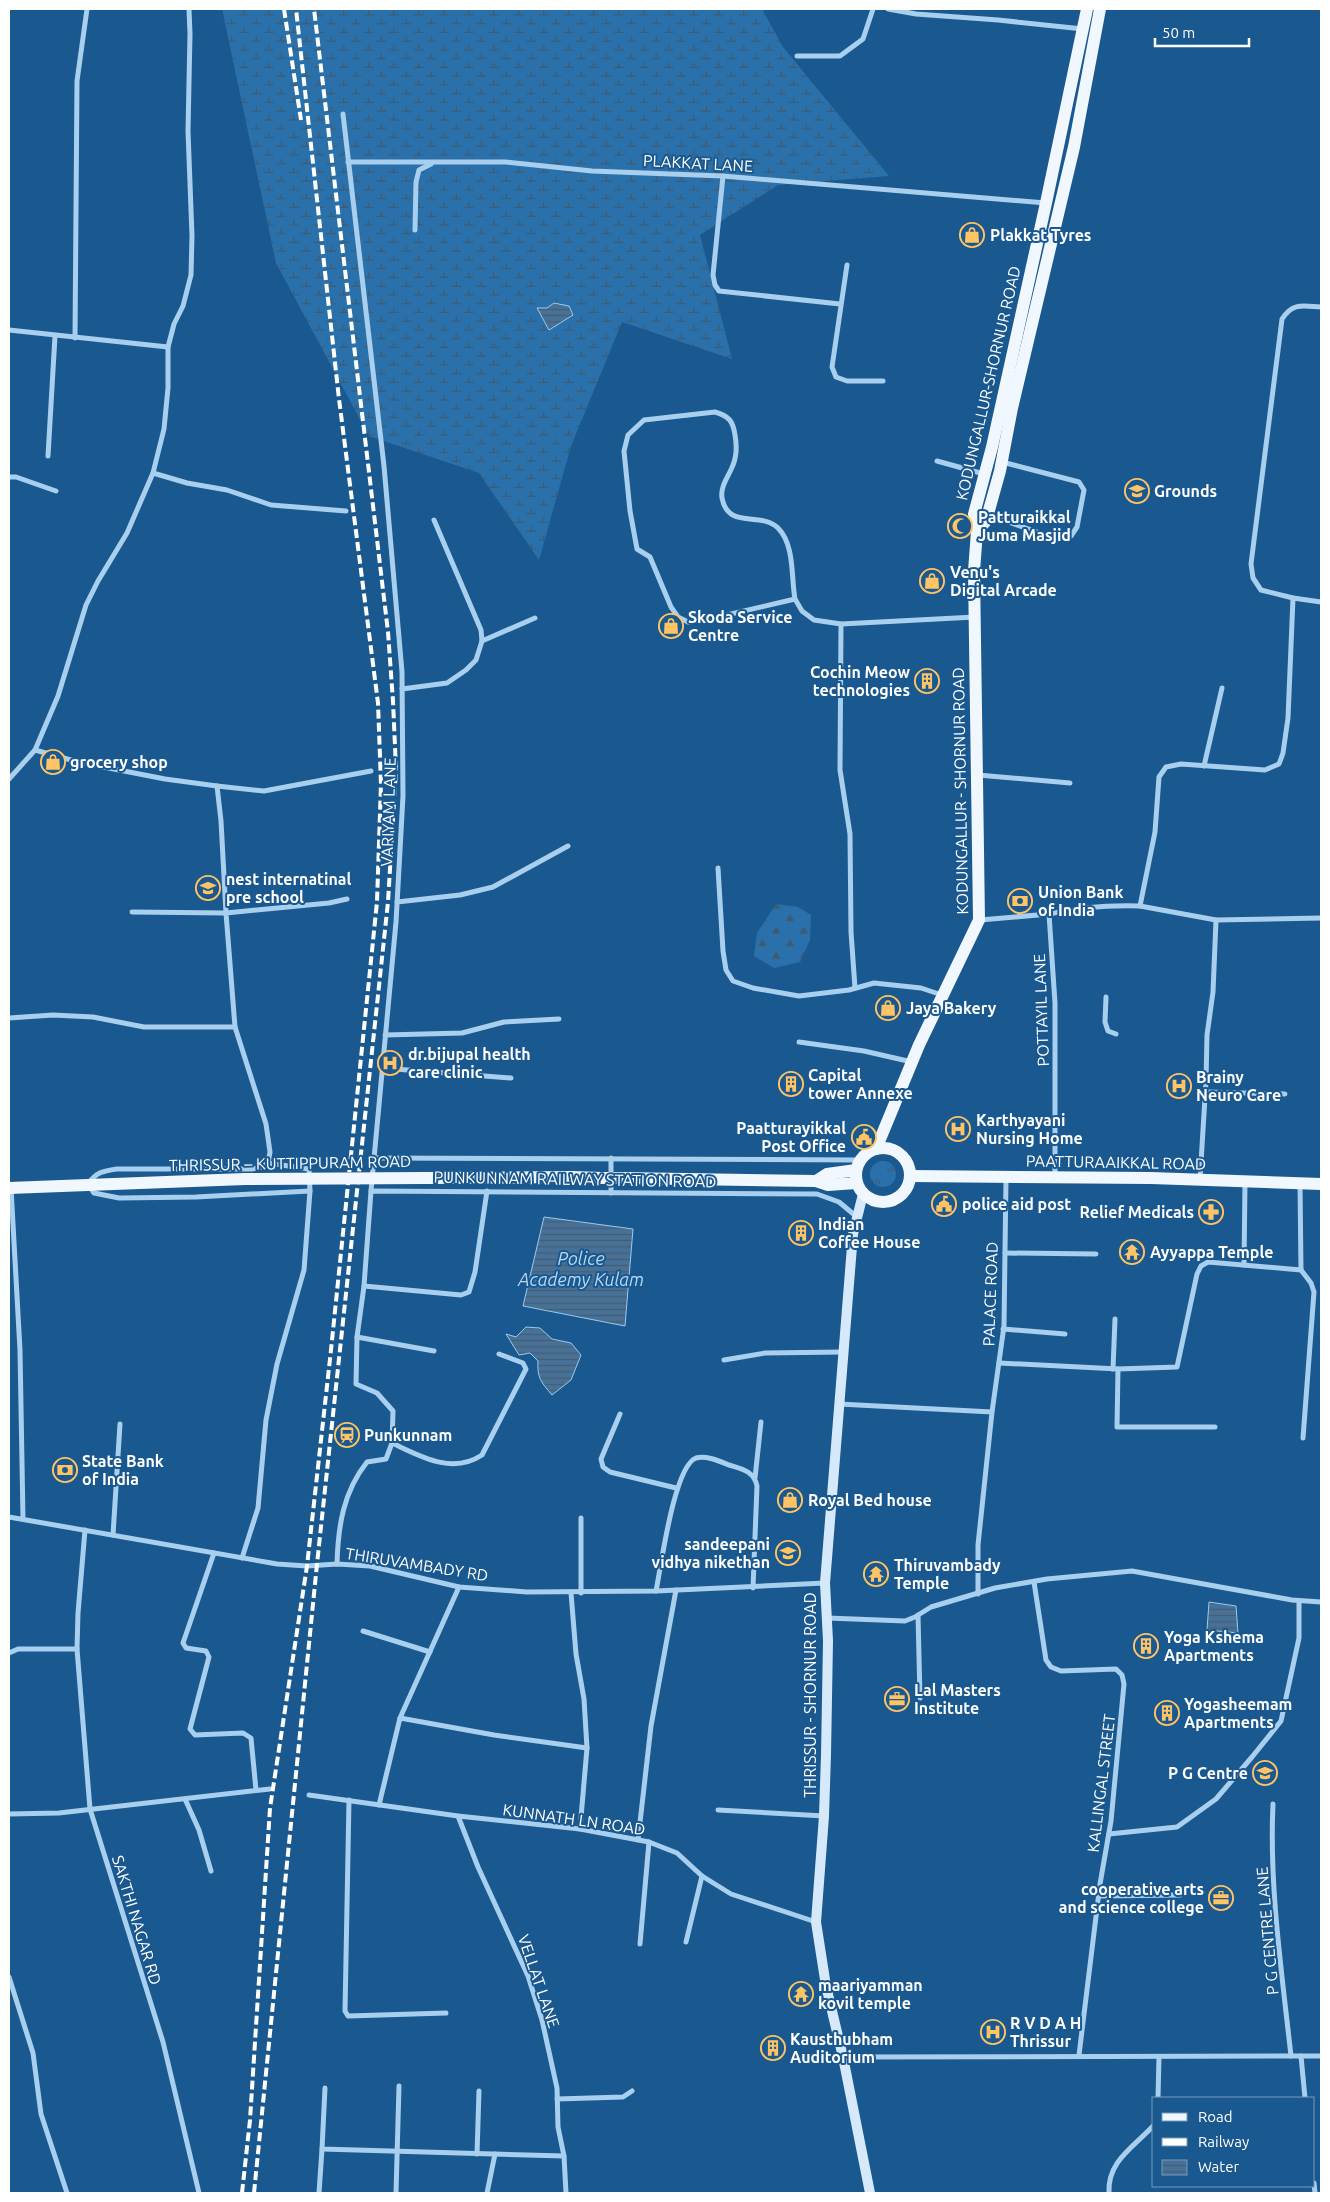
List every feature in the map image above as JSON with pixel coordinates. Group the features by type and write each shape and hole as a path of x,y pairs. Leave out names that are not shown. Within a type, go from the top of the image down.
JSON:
{"main road":[{"name":"KODUNGALLUR-SHORNUR ROAD","path":"977,531 974,514 1046,203 1087,9"},
{"name":"KODUNGALLUR-SHORNUR ROAD","path":"977,531 986,521 1002,462 1012,408 1074,147 1100,9"},
{"name":"KODUNGALLUR - SHORNUR ROAD","path":"876,1149 912,1062 979,920 974,571 977,531"},
{"path":"886,1148 896,1151 903,1157 908,1166 910,1176 906,1188 902,1194 892,1200 879,1201 859,1177 867,1153 876,1149 886,1148"},
{"name":"PAATTURAAIKKAL ROAD","path":"910,1176 1055,1176 1321,1184"},
{"name":"THRISSUR – KUTTIPPURAM ROAD","path":"10,1188 245,1179 572,1177 816,1180 828,1185 859,1177"},
{"name":"THRISSUR - SHORNUR ROAD","path":"859,1177 858,1218 853,1234 825,1583 827,1618 824,1816 816,1922 826,1986 843,2057 870,2193"}],"street":[{"path":"75,338 77,80 87,9"},
{"path":"9,779 36,750 58,696 86,606 98,581 127,533 153,473 164,429 168,388 168,347 174,324 183,306 191,275 192,236 188,131 189,9"},
{"path":"797,56 840,56 863,39 873,9"},
{"path":"888,9 916,14 1084,29"},
{"name":"VARIYAM LANE","path":"343,114 384,466 399,629 402,688 403,796 397,902 371,1192"},
{"name":"PLAKKAT LANE","path":"348,162 506,162 592,171 723,176 1046,203"},
{"path":"415,230 416,182 419,170 434,162"},
{"path":"723,176 713,275 715,285 719,291 840,304"},
{"path":"847,265 832,367 836,377 847,381 883,381"},
{"path":"1321,307 1299,306 1288,310 1282,319 1251,564 1253,578 1262,590 1293,598 1321,602"},
{"path":"9,330 168,347"},
{"path":"48,456 55,336"},
{"path":"795,599 702,621 688,622 678,617 670,607 650,557 637,549 630,511 624,451 628,435 644,420 715,412 725,415 733,422 738,447 734,465 722,495 725,508 735,517 762,521 778,528 786,540 790,554 795,599 802,611 814,620 841,624 976,617"},
{"path":"937,462 984,474"},
{"path":"988,515 1054,538 1071,536 1077,527 1084,490 1080,482 1002,462"},
{"path":"153,473 187,483 227,490 271,505 346,511"},
{"path":"9,477 16,477 56,491"},
{"path":"402,688 447,683 476,660 482,641 478,622 434,520"},
{"path":"1140,906 1154,840 1159,777 1166,767 1180,764 1264,770 1279,764 1283,752 1288,718 1293,598"},
{"path":"482,641 535,618"},
{"path":"841,624 840,770 850,834 851,932 855,988"},
{"path":"1204,766 1222,688"},
{"path":"36,750 78,762 165,779 264,791 371,771"},
{"path":"976,775 1070,783"},
{"path":"217,786 235,1027 266,1124 270,1152 268,1163 262,1168 252,1169 117,1169 94,1174 88,1184 94,1193 120,1198 196,1197 310,1191"},
{"path":"397,902 460,895 493,887 568,846"},
{"path":"718,868 723,951 726,970 733,981 753,988 799,996 821,994 874,983 921,988 943,995"},
{"path":"132,912 226,914 329,903 347,899"},
{"path":"979,920 1049,914 1074,908 1111,905 1140,906 1216,920 1321,918"},
{"name":"POTTAYIL LANE","path":"1049,914 1055,1003 1055,1176"},
{"path":"1200,1180 1206,1092 1207,1035 1213,992 1216,920"},
{"path":"1106,997 1105,1022 1108,1031 1116,1034"},
{"path":"9,1018 54,1015 93,1018 144,1027 235,1027"},
{"path":"385,1035 462,1033 504,1022 559,1019"},
{"path":"799,1042 912,1062"},
{"path":"382,1068 511,1078"},
{"path":"1206,1092 1285,1094"},
{"path":"373,1158 770,1160 859,1177"},
{"path":"611,1158 611,1193"},
{"path":"242,1558 258,1508 266,1420 277,1364 304,1270 310,1191 309,1169 268,1163"},
{"name":"PALACE ROAD","path":"978,1594 978,1545 1003,1330 1006,1177"},
{"path":"1244,1265 1246,1182"},
{"path":"1300,1184 1301,1270 1311,1283 1314,1292 1303,1438"},
{"path":"10,1188 20,1350 23,1519"},
{"path":"337,1564 338,1529 348,1496 358,1473 367,1462 386,1459 392,1443 392,1411 377,1393 356,1384 357,1337 364,1286 371,1192"},
{"name":"PUNKUNNAM RAILWAY STATION ROAD","path":"371,1192 817,1194 839,1202 858,1218"},
{"path":"364,1286 461,1295 469,1292 475,1272 488,1192"},
{"path":"1005,1253 1096,1254"},
{"path":"999,1363 1116,1369 1177,1367 1196,1274 1201,1266 1208,1262 1301,1270"},
{"path":"1115,1319 1117,1427 1215,1427"},
{"path":"1003,1330 1065,1334"},
{"path":"357,1337 434,1351"},
{"path":"724,1360 765,1353 843,1352"},
{"path":"392,1443 432,1461 470,1463 482,1455 526,1370 523,1363 498,1354"},
{"path":"838,1404 992,1412"},
{"path":"620,1414 601,1459 603,1467 610,1472 676,1488"},
{"path":"753,1588 755,1478 761,1422"},
{"path":"113,1535 120,1424"},
{"path":"656,1591 676,1488 689,1462 697,1458 708,1458 749,1471 755,1478"},
{"name":"THIRUVAMBADY RD","path":"9,1518 277,1564 370,1566 459,1587 581,1593 753,1588 825,1583"},
{"path":"581,1518 581,1593"},
{"name":"SAKTHI NAGAR RD","path":"85,1530 77,1649 90,1809 163,2042 199,2193"},
{"path":"214,1553 183,1643 186,1648 206,1651 209,1657 190,1729 195,1735 243,1733 251,1738 256,1790"},
{"path":"827,1618 905,1620 931,1607 995,1588 1084,1574 1132,1571 1299,1601 1321,1602"},
{"name":"KALLINGAL STREET","path":"1034,1582 1046,1660 1050,1667 1061,1671 1116,1669 1122,1675 1124,1684 1109,1834 1098,1896 1079,2055"},
{"path":"379,1805 400,1718 459,1587"},
{"path":"638,1840 651,1726 676,1590"},
{"path":"571,1592 576,1654 584,1699 588,1748 580,1829"},
{"path":"1109,1834 1177,1827 1216,1799 1252,1757 1280,1721 1299,1638 1299,1601"},
{"path":"918,1615 920,1698"},
{"path":"363,1631 430,1652"},
{"path":"9,1652 18,1649 77,1649"},
{"path":"400,1718 494,1735 588,1748"},
{"path":"9,1814 59,1813 270,1788"},
{"name":"KUNNATH LN ROAD","path":"309,1795 458,1816 580,1829 649,1842 677,1853 702,1876 731,1894 816,1922"},
{"path":"185,1799 199,1830 211,1871"},
{"path":"349,1800 345,2011 348,2016 446,2013"},
{"name":"P G CENTRE LANE","path":"1273,1804 1272,1823 1276,1906 1291,2056"},
{"path":"718,1810 824,1816"},
{"name":"VELLAT LANE","path":"458,1816 478,1867 528,1976 542,2020 554,2076 558,2127 564,2156 566,2193"},
{"path":"640,1944 649,1842"},
{"path":"686,1942 702,1876"},
{"path":"1098,1896 1180,1895"},
{"path":"9,1977 33,2053 41,2114 67,2193"},
{"path":"843,2057 1079,2055 1159,2057 1321,2056"},
{"path":"1301,2056 1305,2097"},
{"path":"1158,2097 1159,2057"},
{"path":"396,2193 399,2086"},
{"path":"319,2193 325,2088"},
{"path":"477,2154 479,2091"},
{"path":"557,2099 623,2097 632,2091"},
{"path":"1109,2193 1108,2179 1118,2160 1152,2128"},
{"path":"322,2149 564,2156"},
{"path":"487,2193 496,2154"}],"green space":[{"path":"222,9 762,9 783,47 889,176 778,185 700,235 732,359 622,322 571,446 539,560 479,473 369,436 276,263"},
{"path":"776,904 798,907 811,915 810,940 800,962 774,968 754,956 757,933"},
{"path":"883,1161 892,1165 896,1174 892,1183 883,1187 874,1183 870,1174 874,1165"}],"water":[{"path":"554,303 569,306 573,315 549,330 537,308 547,308"},
{"name":"Police Academy Kulam","path":"544,1217 633,1229 625,1326 523,1306"},
{"path":"526,1327 540,1328 552,1339 571,1343 581,1355 571,1380 552,1395 540,1380 538,1361 530,1353 519,1355 506,1334 516,1337"},
{"path":"1209,1602 1236,1606 1238,1633 1207,1630"}],"railway":[{"path":"284,9 301,120"},
{"path":"242,2193 250,2120 270,1808 307,1566 331,1350 377,902 381,784 378,703 339,399 296,9"},
{"path":"254,2193 317,1564 388,902 396,769 388,632 314,9"}],"place":[{"name":"Plakkat Tyres","path":"972,235"},
{"name":"Grounds","path":"1137,491"},
{"name":"Patturaikkal Juma Masjid","path":"960,526"},
{"name":"Venu's Digital Arcade","path":"932,581"},
{"name":"Skoda Service Centre","path":"671,626"},
{"name":"Cochin Meow technologies","path":"927,681"},
{"name":"grocery shop","path":"53,762"},
{"name":"nest internatinal pre school","path":"208,888"},
{"name":"Union Bank of India","path":"1020,901"},
{"name":"Jaya Bakery","path":"888,1008"},
{"name":"dr.bijupal health care clinic","path":"390,1063"},
{"name":"Capital tower Annexe","path":"791,1084"},
{"name":"Brainy Neuro Care","path":"1179,1086"},
{"name":"Karthyayani Nursing Home","path":"958,1129"},
{"name":"Paatturayikkal Post Office","path":"864,1137"},
{"name":"police aid post","path":"944,1204"},
{"name":"Relief Medicals","path":"1211,1212"},
{"name":"Indian Coffee House","path":"801,1233"},
{"name":"Ayyappa Temple","path":"1132,1252"},
{"name":"Punkunnam","path":"347,1435"},
{"name":"State Bank of India","path":"65,1470"},
{"name":"Royal Bed house","path":"790,1500"},
{"name":"sandeepani vidhya nikethan","path":"788,1553"},
{"name":"Thiruvambady Temple","path":"876,1574"},
{"name":"Yoga Kshema Apartments","path":"1146,1646"},
{"name":"Lal Masters Institute","path":"897,1699"},
{"name":"Yogasheemam Apartments","path":"1167,1713"},
{"name":"P G Centre","path":"1265,1773"},
{"name":"cooperative arts and science college","path":"1221,1898"},
{"name":"maariyamman kovil temple","path":"801,1994"},
{"name":"R V D A H Thrissur","path":"993,2032"},
{"name":"Kausthubham Auditorium","path":"773,2048"}]}
